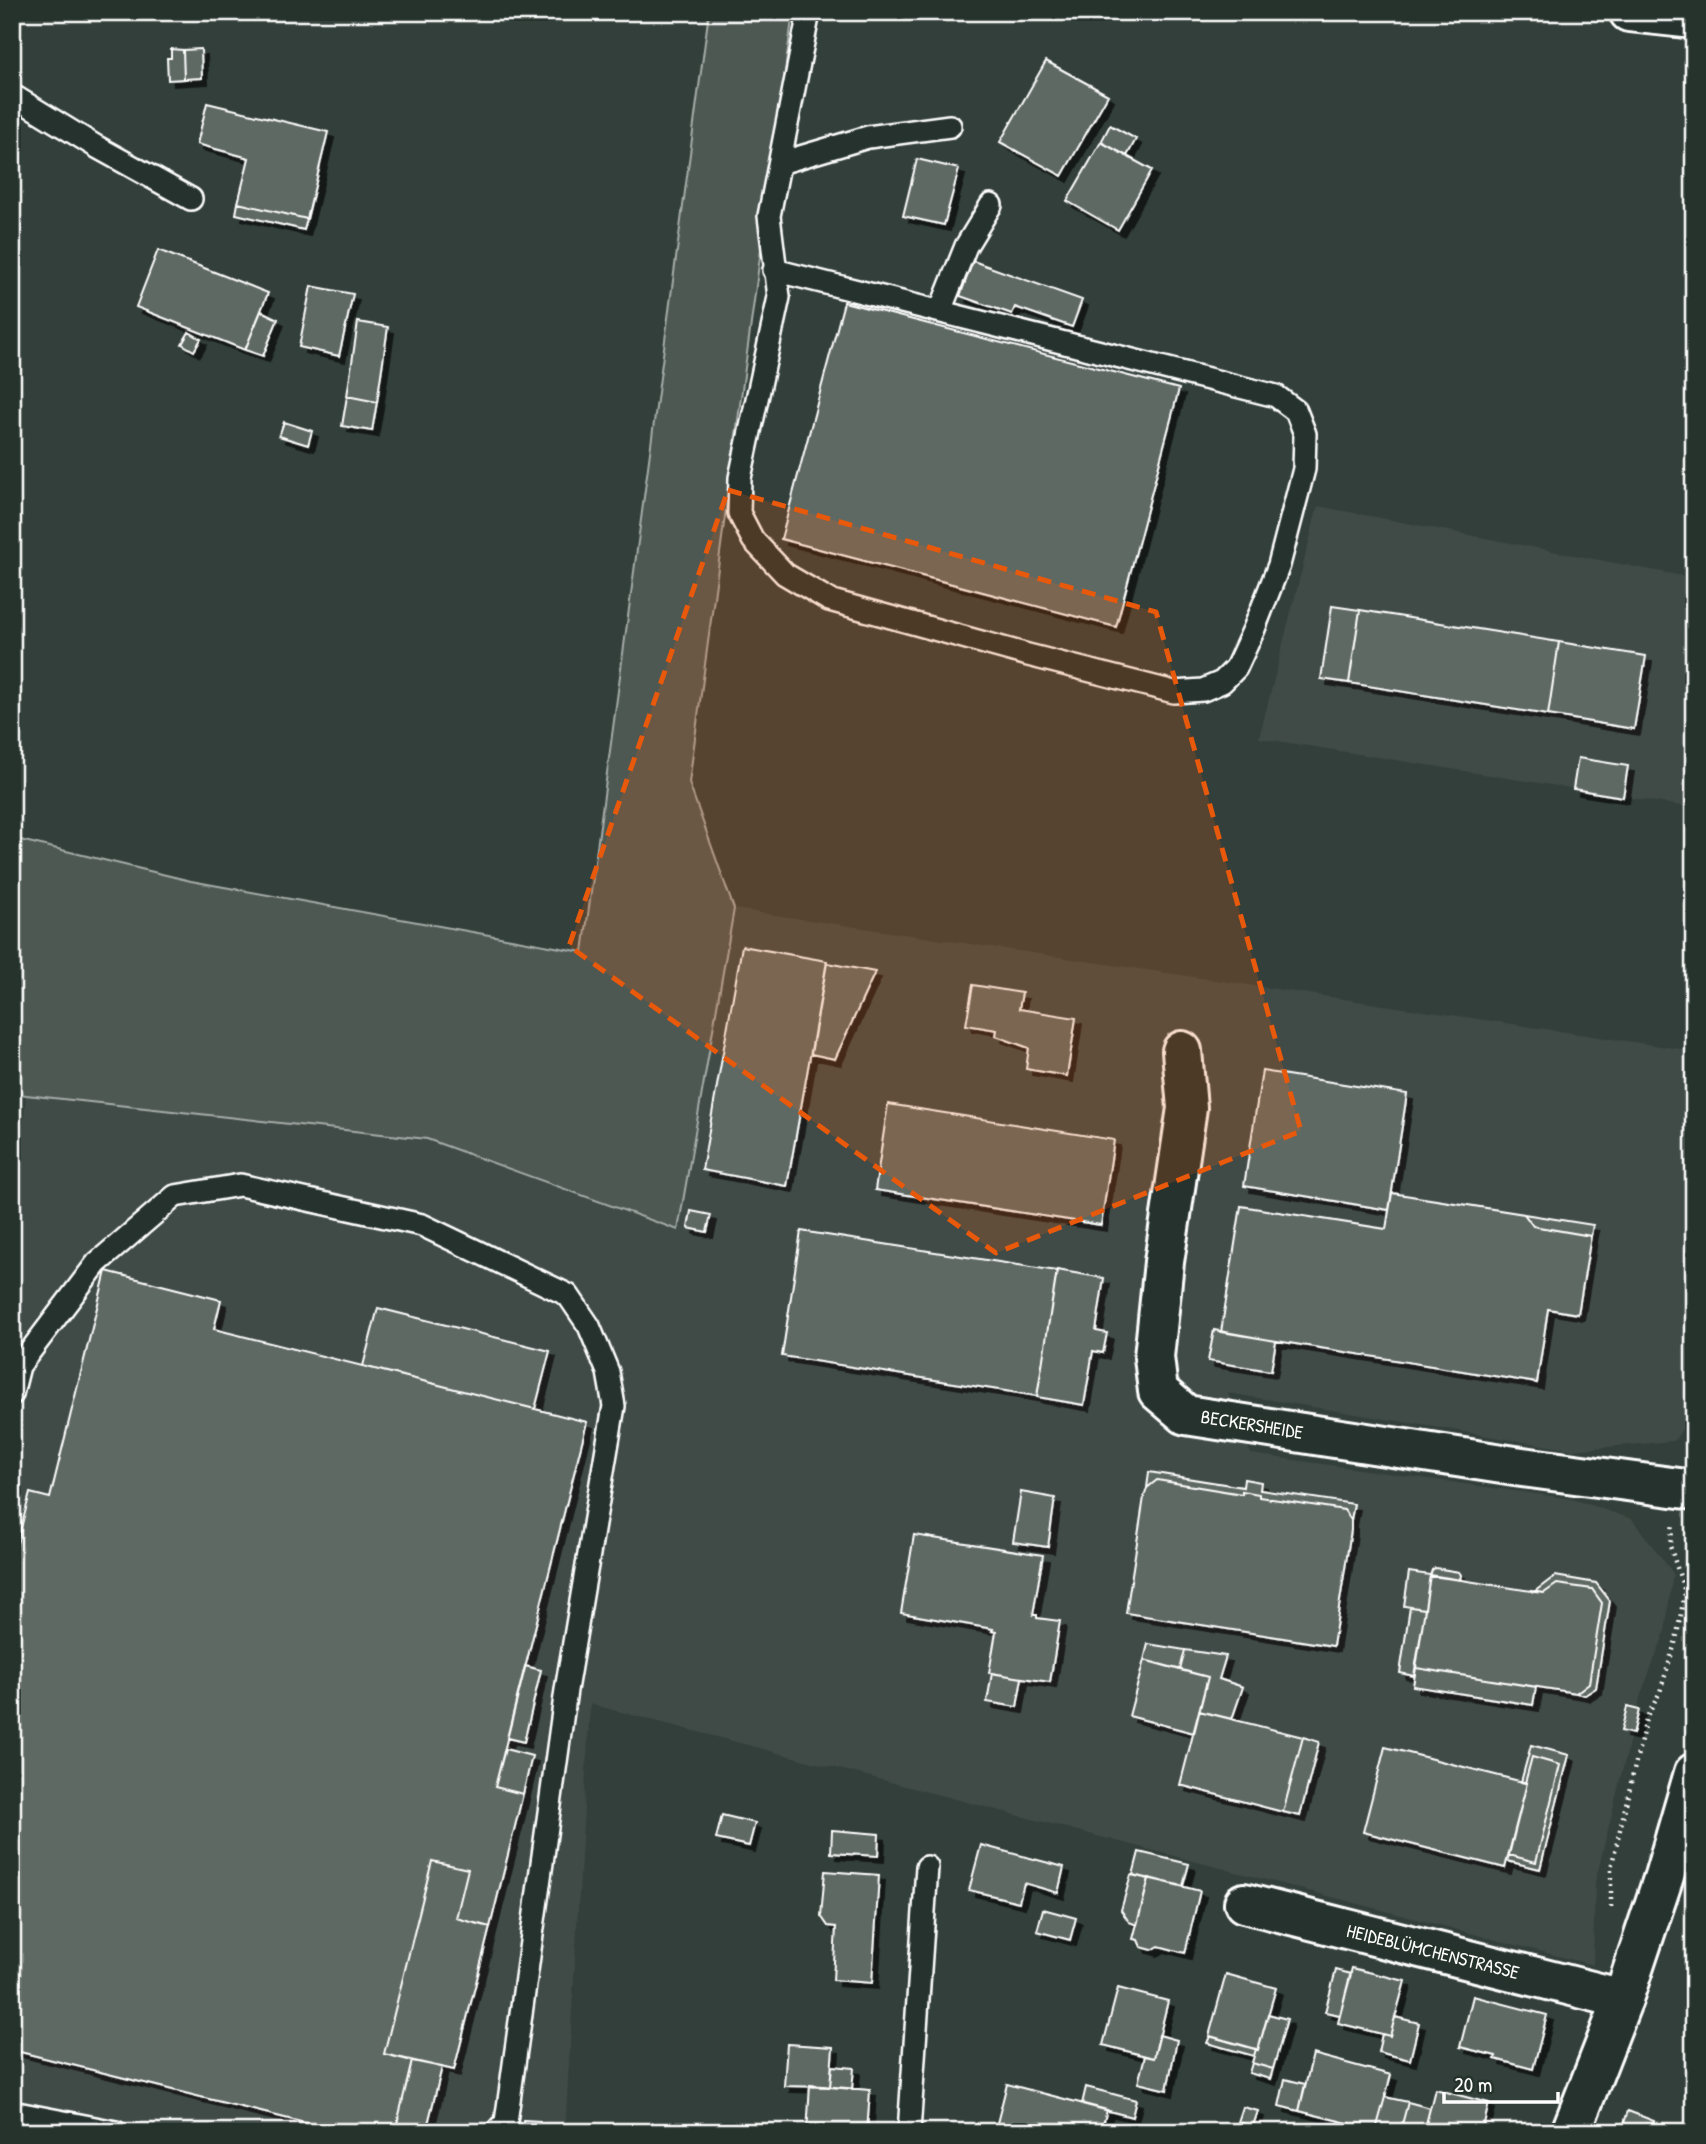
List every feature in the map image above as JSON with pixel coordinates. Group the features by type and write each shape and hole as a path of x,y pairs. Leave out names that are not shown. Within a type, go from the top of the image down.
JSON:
{"street":[{"path":"1629,12 1694,19"},
{"name":"BECKERSHEIDE","path":"1182,1051 1187,1108 1164,1262 1154,1357 1158,1391 1186,1415 1515,1466 1686,1489"},
{"path":"1571,2132 1623,1999 1694,1773"},
{"name":"HEIDEBLÜMCHENSTRASSE","path":"1244,1903 1623,1999"}],"lane":[{"path":"774,270 1276,396 1296,411 1305,434 1304,469 1279,565 1236,668 1222,682 1203,690 1174,692 1028,655 829,600 785,574 753,540 739,513 740,478 779,297 774,270 769,216 809,12"},
{"path":"12,95 97,147 191,199"},
{"path":"780,163 867,136 950,126"},
{"path":"940,311 966,246 991,205"},
{"path":"12,1394 19,1366 97,1263 175,1196 240,1185 422,1225 568,1295 589,1326 608,1372 614,1406 566,1690 506,2122 497,2132"},
{"path":"909,2132 927,1867"},
{"path":"12,2112 116,2132"}],"path":[{"path":"1694,206 1691,313 1694,356"},
{"path":"1611,1908 1611,1867 1633,1773 1646,1719 1660,1692 1676,1640 1685,1592 1670,1546 1686,1489 1687,1440 1694,1431"},
{"path":"1685,1592 1694,1593"}],"highlighted area":[{"path":"728,490 1156,612 1301,1131 996,1253 569,946"}],"shaded area":[{"path":"709,12 793,12 689,783 734,909 678,1230 427,1139 12,1092 12,838 191,881 583,952"},
{"path":"1318,506 1693,578 1694,808 1259,738"},
{"path":"734,909 1694,1051 1694,1412 1674,1441 1573,1450 1228,1393 1251,1454 1572,1499 1632,1519 1673,1573 1665,1632 1641,1694 1595,1883 1593,1965 590,1704 565,2132 12,2132 12,1262 26,1095 427,1139 678,1230"}],"building":[{"path":"171,49 183,50 184,79 168,80 167,58 171,58"},
{"path":"201,49 202,78 184,79 183,50"},
{"path":"1046,61 1108,95 1062,176 1000,142"},
{"path":"207,103 328,132 307,219 238,203 249,158 197,144"},
{"path":"1110,125 1136,139 1127,156 1101,142"},
{"path":"1101,142 1152,170 1118,230 1067,201"},
{"path":"917,159 959,169 944,225 903,216"},
{"path":"238,203 307,219 304,230 236,214"},
{"path":"158,250 268,293 245,350 136,307"},
{"path":"973,261 1082,300 1072,327 1015,307 1012,314 960,296"},
{"path":"311,286 353,294 339,356 299,347"},
{"path":"844,302 1179,389 1116,627 781,539"},
{"path":"261,311 278,319 263,356 245,350"},
{"path":"358,322 388,327 377,402 347,396"},
{"path":"189,332 201,339 194,351 182,344"},
{"path":"347,396 377,402 372,431 342,426"},
{"path":"284,422 312,431 308,445 279,436"},
{"path":"1332,606 1360,610 1349,683 1321,679"},
{"path":"1360,610 1559,642 1548,715 1349,683"},
{"path":"1559,642 1646,656 1634,729 1548,715"},
{"path":"1578,758 1628,766 1623,797 1573,789"},
{"path":"742,946 827,961 787,1186 702,1170"},
{"path":"827,963 875,972 835,1059 811,1054"},
{"path":"973,985 1022,993 1019,1009 1076,1018 1067,1076 1026,1069 1029,1048 996,1036 997,1030 966,1025"},
{"path":"1262,1071 1407,1094 1389,1210 1244,1186"},
{"path":"888,1104 1114,1140 1101,1225 875,1190"},
{"path":"1392,1193 1524,1214 1533,1226 1591,1236 1578,1314 1548,1309 1537,1383 1221,1332 1241,1206 1386,1229"},
{"path":"691,1211 711,1215 707,1232 688,1228"},
{"path":"1524,1214 1593,1225 1591,1236 1533,1226"},
{"path":"801,1231 1057,1271 1037,1396 782,1356"},
{"path":"1057,1270 1104,1278 1096,1331 1107,1333 1103,1353 1093,1351 1084,1405 1037,1397"},
{"path":"106,1271 221,1300 214,1329 587,1422 495,1787 523,1794 490,1927 456,1918 468,1869 432,1861 384,2054 412,2061 395,2132 341,2132 12,2050 12,1563 30,1493 50,1498"},
{"path":"378,1308 550,1351 535,1409 363,1366"},
{"path":"1214,1330 1276,1341 1271,1371 1208,1361"},
{"path":"1149,1472 1243,1487 1244,1479 1261,1482 1260,1490 1354,1504 1351,1520 1344,1510 1259,1497 1259,1494 1242,1491 1242,1494 1157,1480 1147,1488"},
{"path":"1157,1480 1242,1494 1242,1491 1259,1494 1259,1497 1344,1510 1351,1520 1351,1530 1333,1646 1126,1613 1144,1497 1147,1488"},
{"path":"1021,1492 1055,1498 1048,1547 1013,1542"},
{"path":"914,1535 1043,1555 1033,1615 1060,1621 1050,1682 989,1673 996,1632 992,1631 993,1629 901,1613"},
{"path":"1435,1568 1459,1572 1460,1580 1430,1576"},
{"path":"1409,1572 1430,1575 1425,1609 1404,1606"},
{"path":"1430,1575 1544,1593 1557,1584 1592,1589 1602,1603 1589,1683 1576,1693 1416,1668"},
{"path":"1555,1576 1596,1583 1610,1601 1596,1688 1585,1695 1576,1693 1589,1683 1602,1603 1592,1589 1557,1584 1544,1593 1534,1592"},
{"path":"1410,1607 1425,1609 1414,1676 1400,1673"},
{"path":"1148,1644 1185,1650 1180,1670 1144,1660"},
{"path":"1185,1650 1226,1656 1219,1679 1243,1687 1232,1719 1199,1711 1208,1677 1180,1670"},
{"path":"1144,1660 1208,1677 1194,1733 1129,1716"},
{"path":"525,1666 541,1670 524,1742 507,1738"},
{"path":"1416,1668 1536,1687 1533,1705 1413,1686"},
{"path":"992,1673 1022,1678 1017,1707 987,1702"},
{"path":"1627,1707 1639,1710 1633,1734 1621,1731"},
{"path":"1199,1711 1303,1737 1283,1812 1180,1785"},
{"path":"1303,1737 1319,1742 1300,1816 1283,1812"},
{"path":"1531,1745 1569,1755 1540,1869 1507,1861 1509,1855 1536,1862 1560,1765 1532,1757 1525,1783 1521,1782"},
{"path":"1385,1747 1527,1783 1505,1868 1363,1832"},
{"path":"505,1749 532,1756 523,1794 495,1787"},
{"path":"1532,1757 1560,1765 1536,1862 1509,1855"},
{"path":"722,1815 755,1823 749,1846 716,1839"},
{"path":"832,1830 879,1834 878,1856 831,1853"},
{"path":"981,1845 1064,1867 1058,1893 1024,1883 1019,1902 969,1890"},
{"path":"1139,1852 1189,1864 1183,1886 1133,1875"},
{"path":"432,1861 468,1869 456,1918 490,1927 454,2070 384,2054"},
{"path":"825,1871 879,1875 872,1983 833,1980 836,1927 828,1926 821,1916"},
{"path":"1131,1875 1149,1879 1137,1925 1129,1922 1121,1910"},
{"path":"1149,1878 1200,1891 1185,1953 1159,1946 1152,1950 1141,1947 1138,1940 1133,1939"},
{"path":"1043,1909 1076,1918 1070,1940 1037,1931"},
{"path":"1352,1968 1405,1981 1390,2036 1338,2023"},
{"path":"1336,1970 1351,1974 1340,2015 1325,2012"},
{"path":"1226,1974 1276,1988 1258,2050 1209,2036"},
{"path":"1118,1988 1168,2001 1154,2058 1103,2045"},
{"path":"1473,1996 1547,2015 1533,2069 1460,2047"},
{"path":"1268,2014 1287,2019 1273,2069 1252,2063"},
{"path":"1395,2017 1419,2023 1410,2060 1378,2052 1382,2034 1390,2036"},
{"path":"1159,2035 1177,2040 1167,2090 1138,2083 1145,2056 1154,2058"},
{"path":"1210,2036 1256,2049 1254,2056 1207,2043"},
{"path":"787,2044 833,2047 830,2087 784,2086"},
{"path":"1313,2054 1391,2075 1376,2130 1299,2111"},
{"path":"412,2061 442,2067 426,2132 395,2132"},
{"path":"1252,2063 1273,2069 1270,2079 1249,2073"},
{"path":"832,2066 854,2068 852,2089 830,2087"},
{"path":"1285,2079 1305,2084 1299,2111 1279,2106"},
{"path":"1007,2084 1107,2110 1101,2132 995,2131"},
{"path":"810,2085 870,2090 867,2132 807,2132"},
{"path":"1086,2087 1136,2100 1132,2117 1082,2104"},
{"path":"1435,2089 1489,2103 1482,2132 1424,2132"},
{"path":"1385,2097 1408,2102 1400,2132 1376,2130"},
{"path":"1408,2102 1430,2108 1424,2132 1400,2132"},
{"path":"1243,2107 1258,2111 1253,2126 1238,2122"},
{"path":"1628,2111 1654,2121 1650,2132 1621,2132"},
{"path":"523,2120 540,2121 539,2132 523,2132"},
{"path":"747,2125 771,2131 771,2132 745,2132"},
{"path":"1235,2126 1259,2132 1233,2132"}]}
